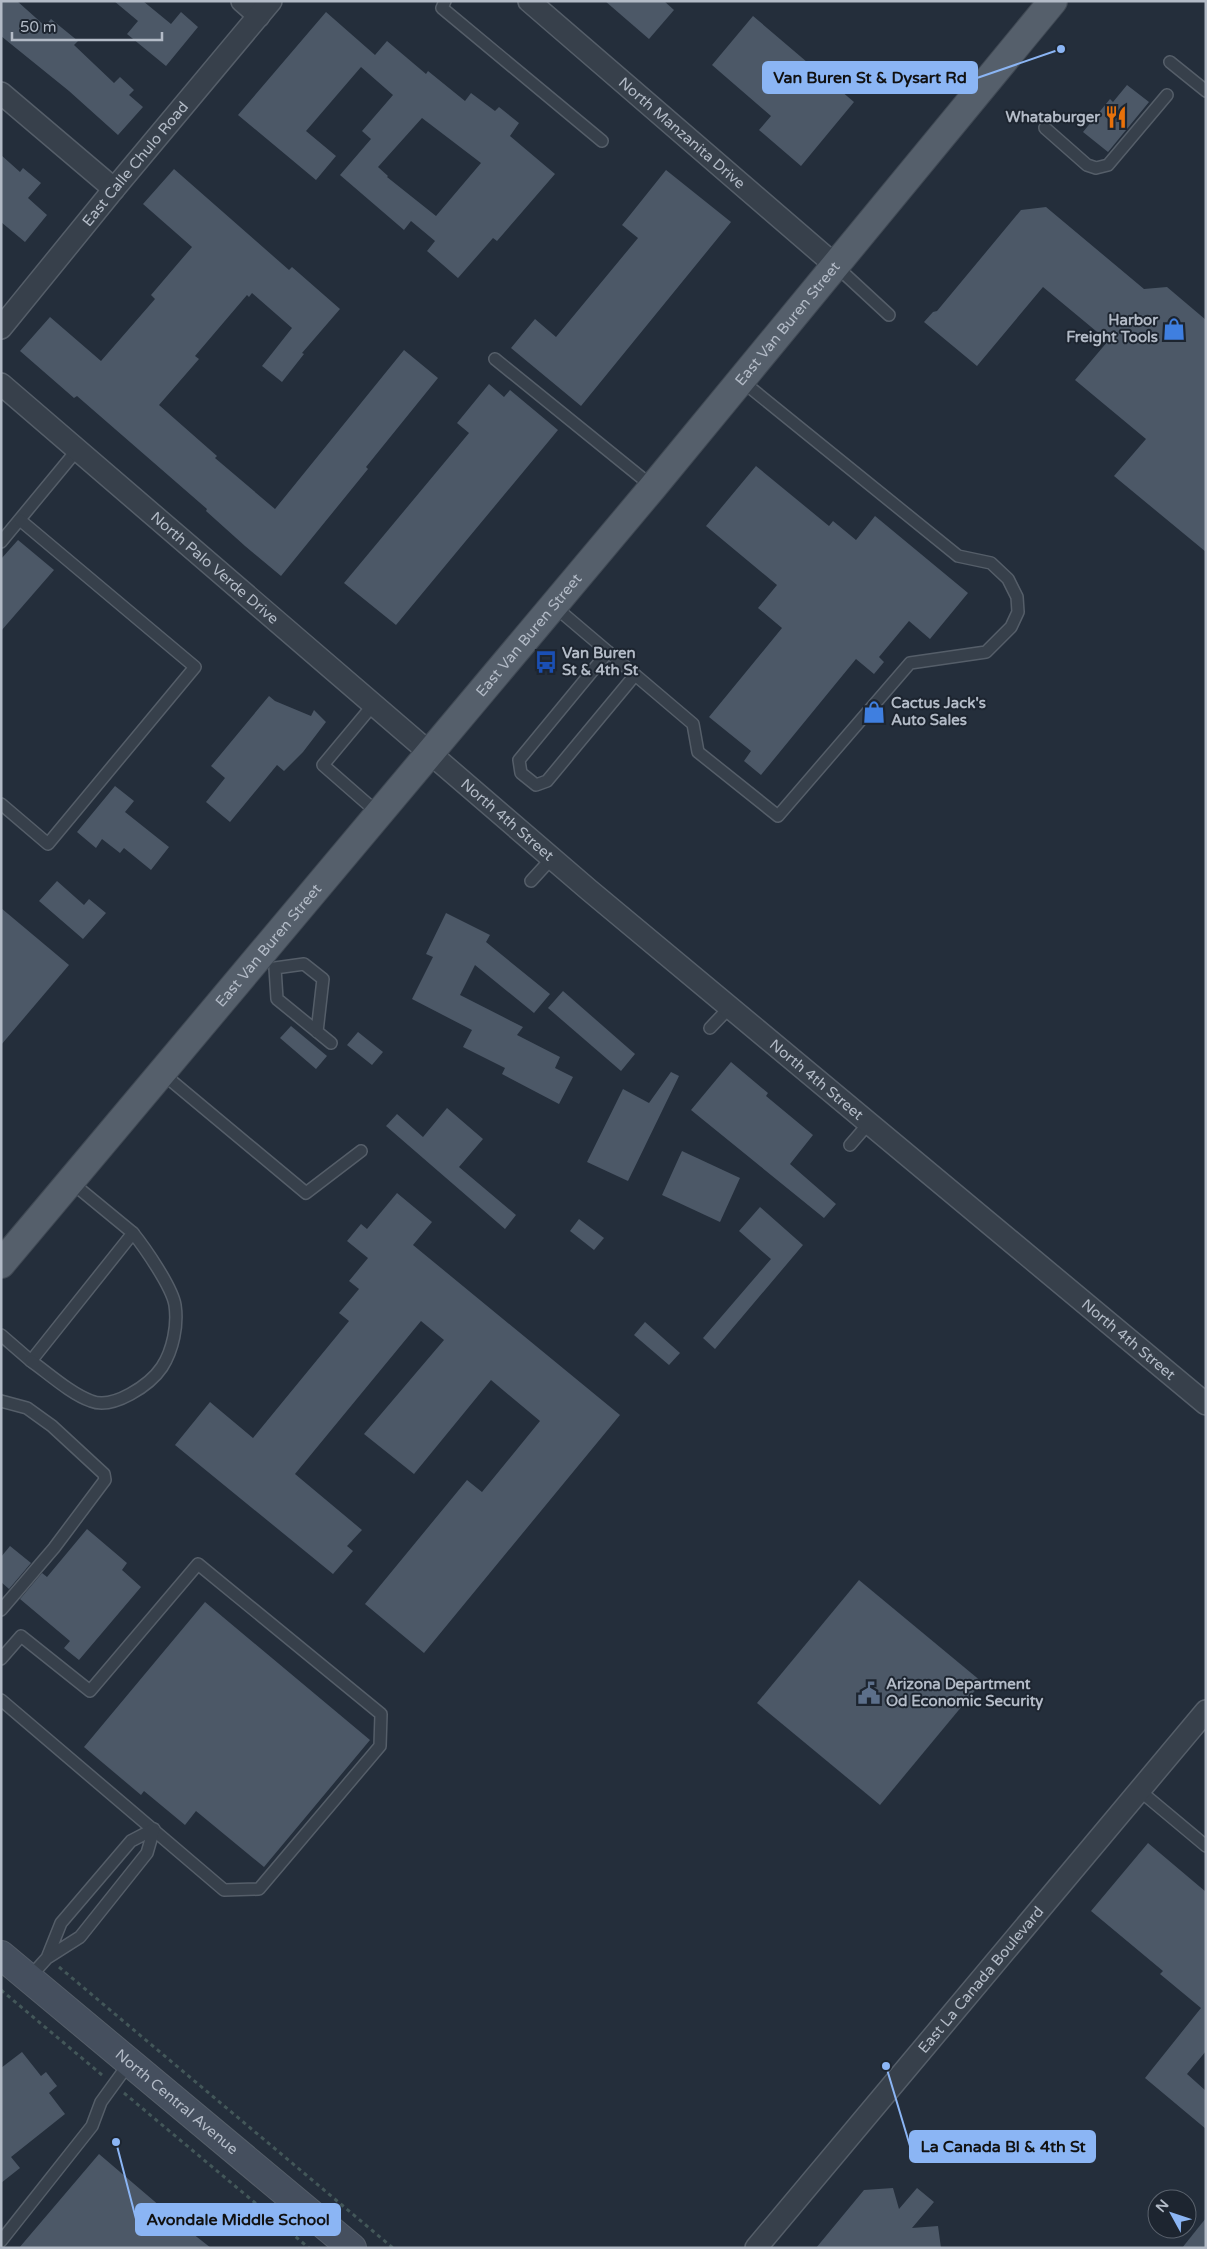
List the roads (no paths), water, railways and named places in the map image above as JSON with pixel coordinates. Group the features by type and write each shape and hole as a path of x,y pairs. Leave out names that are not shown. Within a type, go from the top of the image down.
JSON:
{"main road":[{"name":"East Van Buren Street","path":"1,1264 162,1073 267,962 379,814 654,487 1053,1"}],"street":[{"path":"242,1 265,8"},
{"name":"North Manzanita Drive","path":"529,1 836,266"},
{"name":"East Calle Chulo Road","path":"1,328 265,8"},
{"path":"1,93 114,189"},
{"name":"North Palo Verde Drive","path":"1,384 429,754"},
{"name":"North 4th Street","path":"429,754 730,1008 1206,1404"},
{"name":"East La Canada Boulevard","path":"756,2248 1206,1711"},
{"name":"North Central Avenue","path":"1,1954 352,2248"}],"lane":[{"path":"445,1 442,8 602,141"},
{"path":"1170,62 1206,91"},
{"path":"1045,128 1087,165 1096,168 1108,165 1167,95"},
{"path":"836,266 889,315"},
{"path":"495,359 654,487"},
{"path":"554,606 693,724 698,752 778,816 910,663 986,652 1011,626 1018,612 1017,597 1008,579 991,563 958,556 742,380"},
{"path":"1,542 77,450"},
{"path":"1,804 48,844 195,667 20,520"},
{"path":"608,652 519,760 521,774 536,785 547,781 635,675"},
{"path":"373,705 323,766 379,814"},
{"path":"531,881 552,858"},
{"path":"317,1032 323,979 304,964 267,962 277,999 331,1044"},
{"path":"710,1028 730,1008"},
{"path":"162,1073 306,1193 361,1151"},
{"path":"850,1145 869,1123"},
{"path":"1,1336 31,1361 92,1402 112,1403 134,1393 162,1368 171,1348 176,1326 175,1303 150,1255 133,1233 70,1182"},
{"path":"31,1361 133,1233"},
{"path":"1,1401 27,1408 52,1426 104,1474 105,1480 54,1548 1,1610"},
{"path":"1,1659 21,1636 90,1691 198,1564 380,1714 380,1746 259,1890 224,1890 1,1700"},
{"path":"1139,1790 1206,1846"},
{"path":"29,1978 47,1958 80,1937 147,1853 154,1830"},
{"path":"47,1958 62,1923 131,1841 154,1830"},
{"path":"1,2241 92,2126 101,2102 130,2062"}],"place":[{"name":"Van Buren St & Dysart Rd","path":"1061,49"},
{"name":"Whataburger","path":"1116,117"},
{"name":"Harbor Freight Tools","path":"1174,329"},
{"name":"Van Buren St & 4th St","path":"546,662"},
{"name":"Cactus Jack's Auto Sales","path":"874,712"},
{"name":"Arizona Department Od Economic Security","path":"869,1693"},
{"name":"La Canada Bl & 4th St","path":"886,2066"},
{"name":"Avondale Middle School","path":"116,2142"}]}
